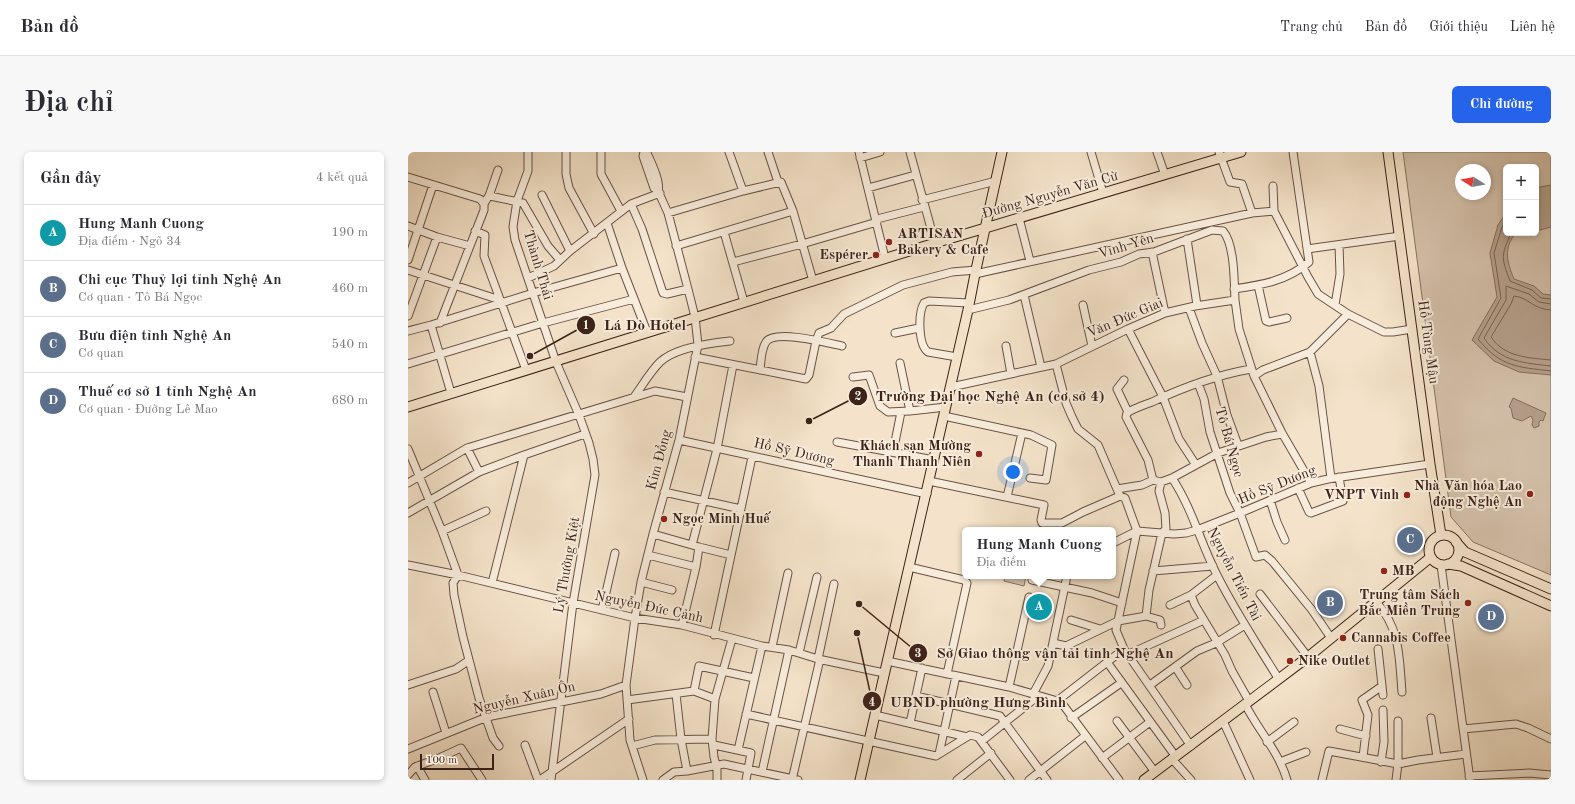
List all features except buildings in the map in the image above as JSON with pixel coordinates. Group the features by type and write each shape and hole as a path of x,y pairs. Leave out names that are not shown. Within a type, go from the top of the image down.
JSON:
{"main road":[{"path":"860,780 930,481 1002,152"},
{"name":"Đường Nguyễn Văn Cừ","path":"408,407 934,243 1165,175 1221,155 1241,152"},
{"name":"Hồ Tùng Mậu","path":"1388,152 1441,535"},
{"path":"1551,589 1465,552 1450,536 1441,535 1435,538 1430,544 1429,551 1431,557 1436,562 1460,566 1551,606"},
{"path":"1445,564 1454,561 1457,556 1459,549 1456,542"},
{"path":"1144,780 1308,657 1431,557"},
{"path":"1496,582 1502,568"}],"street":[{"name":"Thành Thái","path":"528,152 528,171 517,201 513,227 515,240 556,362"},
{"path":"566,152 566,174 569,188 594,234"},
{"path":"601,152 601,174 621,211"},
{"name":"Kim Đồng","path":"643,780 632,746 626,685 634,618 653,534 678,440 698,345 688,288 668,214 659,192 654,188 652,175 643,156 644,152"},
{"path":"729,152 743,191"},
{"path":"768,152 778,182 782,184 793,211 813,281"},
{"path":"880,152 859,155 886,258"},
{"path":"910,152 934,243"},
{"path":"1091,152 1103,193"},
{"path":"1157,152 1165,175"},
{"path":"1234,289 1274,282 1303,268 1309,262 1293,152"},
{"path":"1221,155 1230,182 1242,184 1252,213"},
{"path":"440,323 498,170"},
{"path":"868,188 915,175"},
{"path":"408,177 480,199 484,204"},
{"path":"733,262 802,244 877,221 923,203 996,181"},
{"path":"668,214 778,182"},
{"path":"408,260 433,185"},
{"path":"1273,186 1274,211 1318,294 1348,314 1384,332 1412,329"},
{"path":"528,278 554,266 570,251 631,204 659,192"},
{"path":"542,195 570,251"},
{"path":"489,196 517,201 525,205 548,246 560,260"},
{"path":"631,204 642,229 663,293 667,294 688,288"},
{"path":"676,246 793,211"},
{"path":"760,370 765,344 768,340 792,336 818,337 847,312 894,288 952,272 975,272 1252,213 1274,211"},
{"path":"1019,218 1030,261"},
{"path":"607,223 622,268 647,332"},
{"path":"408,226 437,237 470,246"},
{"name":"Vĩnh Yên","path":"919,328 922,306 926,302 969,306 1009,300 1089,270 1121,262 1139,254 1152,252 1212,230 1223,231 1227,236 1233,262 1235,300"},
{"path":"476,231 486,235 484,256 526,370"},
{"path":"724,232 744,302"},
{"path":"1308,249 1400,236"},
{"path":"408,316 437,237"},
{"path":"1187,239 1197,305"},
{"path":"1335,305 1340,274 1339,245"},
{"path":"1152,252 1165,314"},
{"path":"408,331 440,323 500,302 622,268"},
{"path":"408,270 455,284 500,302"},
{"path":"1258,285 1266,321 1269,322 1287,318"},
{"path":"1024,295 1041,367"},
{"path":"408,364 543,323 634,299"},
{"path":"1235,300 1239,329 1247,349 1253,372 1282,434 1311,483"},
{"name":"Văn Đức Giai","path":"951,388 1056,364 1128,329 1165,314 1197,305 1235,300"},
{"path":"1083,305 1092,346"},
{"path":"1189,308 1202,343 1217,376 1226,411 1238,445"},
{"path":"1128,412 1217,376 1264,370 1310,352 1348,314"},
{"path":"431,325 451,393"},
{"path":"408,326 416,329"},
{"path":"895,332 919,328 926,351 957,357"},
{"path":"1128,329 1163,397 1179,439 1196,465"},
{"path":"800,334 813,335 842,346"},
{"path":"695,357 806,379 809,375 818,337"},
{"path":"634,398 661,361 698,345 730,341"},
{"path":"1006,346 1011,374"},
{"path":"1310,352 1319,386 1331,478"},
{"name":"Lý Thường Kiệt","path":"551,780 573,603 595,475 593,459 579,415 556,362"},
{"path":"900,363 910,411"},
{"path":"1056,364 1066,403 1078,430 1098,445 1120,496"},
{"path":"682,625 696,567 696,546 704,501 717,449 733,365"},
{"path":"853,377 869,375 881,407 888,412 945,412 1037,437 1053,447 1046,480 1030,478"},
{"path":"1124,380 1117,389 1128,412 1126,417 1147,457 1153,480"},
{"name":"Tô Bá Ngọc","path":"1198,383 1204,398 1210,432 1230,493 1240,513 1256,557 1265,556 1272,561 1312,610 1331,638"},
{"path":"408,483 467,448 659,391 687,397"},
{"path":"893,452 901,412"},
{"path":"1007,498 1022,433"},
{"path":"408,513 479,472 585,434"},
{"path":"1117,489 1142,485 1153,480 1161,482 1172,478 1218,453 1238,445 1282,434"},
{"name":"Hồ Sỹ Dương","path":"678,440 927,494"},
{"path":"837,442 934,460"},
{"path":"467,448 479,472"},
{"path":"408,449 430,500 458,575 453,583 454,595 468,661 493,738 499,746"},
{"path":"492,583 524,455"},
{"path":"714,635 752,457"},
{"name":"Hồ Sỹ Dương","path":"1136,531 1174,534 1197,530 1311,483 1331,478 1430,464"},
{"path":"1298,488 1309,512 1311,513 1342,501 1340,477"},
{"name":"Nguyễn Tiến Tài","path":"1172,478 1187,505 1217,575 1245,625 1278,678"},
{"path":"930,481 1044,505 1041,520 1042,523 1062,523 1120,496 1126,498 1136,531 1116,630 1126,652 1150,684 1191,746"},
{"path":"1146,616 1153,571 1162,533 1166,529 1165,513 1159,491 1161,482"},
{"path":"664,492 741,509"},
{"path":"1270,500 1285,540"},
{"path":"442,532 486,512"},
{"path":"1116,542 1136,531"},
{"path":"653,534 732,555"},
{"path":"602,610 615,553"},
{"path":"648,555 696,567"},
{"path":"1445,564 1463,729 1470,778 1529,773 1551,775"},
{"name":"Nguyễn Đức Cảnh","path":"408,565 458,575 634,618 682,625 714,635 762,646 789,650 819,659 884,673"},
{"path":"1153,571 1213,566"},
{"path":"909,567 964,580 967,583 947,674"},
{"path":"772,647 788,573"},
{"path":"1170,605 1191,595 1217,575"},
{"path":"799,653 817,577"},
{"path":"982,741 1036,695 1046,671 1066,579"},
{"path":"1032,580 1092,593 1122,603"},
{"path":"642,582 672,590"},
{"path":"663,780 674,772 724,764 794,780 834,584"},
{"path":"1260,594 1308,657"},
{"path":"1191,595 1216,643 1225,656 1267,742 1276,753 1287,780"},
{"path":"1009,687 1029,597"},
{"path":"1376,602 1388,617 1396,636 1402,692"},
{"path":"1053,643 1066,646 1118,621 1146,616 1160,620 1162,625"},
{"path":"1071,620 1100,629"},
{"path":"1057,701 1106,662 1126,652 1204,620"},
{"path":"1150,684 1176,668 1197,651 1216,643 1245,625"},
{"path":"717,780 713,742 715,699 732,639"},
{"path":"738,750 762,646"},
{"path":"1378,649 1383,695"},
{"path":"762,772 789,650"},
{"path":"408,685 456,669 468,661"},
{"path":"887,661 1009,687 1061,702 1071,718 1119,780"},
{"path":"1106,662 1122,682 1174,758 1191,780"},
{"path":"694,691 700,666 754,678"},
{"path":"910,723 922,668"},
{"path":"1176,668 1187,685"},
{"path":"939,754 956,676"},
{"path":"1071,718 1122,682"},
{"name":"Nguyễn Xuân Ôn","path":"408,748 486,717 601,694 626,685"},
{"path":"1363,758 1368,715 1362,700 1382,686"},
{"path":"627,700 694,691 715,699"},
{"path":"433,692 446,733"},
{"path":"676,694 681,739 687,771"},
{"path":"916,696 1000,716 1006,722 1025,752 1047,780"},
{"path":"1381,762 1384,742 1383,710"},
{"path":"746,714 936,756 970,735 978,737 982,741 1010,780"},
{"path":"875,715 944,730 968,737"},
{"path":"1431,718 1437,757"},
{"path":"526,745 539,780 629,719"},
{"path":"1223,720 1250,780"},
{"path":"1117,721 1155,772"},
{"path":"1396,780 1398,764 1398,721"},
{"path":"1102,758 1150,722"},
{"path":"1267,742 1294,722"},
{"path":"1463,729 1516,724 1551,739"},
{"path":"1340,729 1366,736"},
{"path":"1029,780 1085,736"},
{"path":"632,746 655,740 681,739 713,742 751,754 746,780"},
{"path":"408,775 411,770 417,766 460,748 482,780"},
{"path":"1322,780 1328,751 1398,764 1437,757 1466,754"},
{"path":"1280,762 1306,752"},
{"path":"957,780 991,754"},
{"path":"417,766 425,780"}],"shaded area":[{"path":"1403,152 1551,152 1551,575 1473,542 1451,517"},
{"path":"1004,579 1025,579 1024,586 1004,581"}],"water":[{"path":"1551,186 1551,227 1539,230 1539,200 1539,187"},
{"path":"1503,218 1503,236 1514,236 1509,244 1508,261 1514,279 1534,286 1543,294 1551,295 1551,375 1519,372 1494,361 1472,340 1497,297 1490,253 1498,225"},
{"path":"1513,398 1546,413 1543,421 1541,420 1539,422 1539,426 1534,428 1532,425 1533,420 1531,416 1522,421 1513,418 1511,408 1509,407"}],"place":[{"name":"ARTISAN Bakery & Cafe","path":"889,242"},
{"name":"Espérer","path":"876,255"},
{"name":"Lá Dò Hotel","path":"530,356"},
{"name":"Trường Đại học Nghệ An (cơ sở 4)","path":"809,421"},
{"name":"Khách sạn Mường Thanh Thanh Niên","path":"979,454"},
{"name":"Nhà Văn hóa Lao động Nghệ An","path":"1530,494"},
{"name":"VNPT Vinh","path":"1407,495"},
{"name":"Ngọc Minh Huế","path":"664,519"},
{"name":"Bưu điện tỉnh Nghệ An","path":"1410,540"},
{"name":"MB","path":"1384,571"},
{"name":"Chi cục Thuỷ lợi tỉnh Nghệ An","path":"1330,603"},
{"name":"Trung tâm Sách Bắc Miền Trung","path":"1468,603"},
{"name":"Sở Giao thông vận tải tỉnh Nghệ An","path":"859,604"},
{"name":"Hung Manh Cuong","path":"1039,607"},
{"name":"Thuế cơ sở 1 tỉnh Nghệ An","path":"1491,617"},
{"name":"UBND phường Hưng Bình","path":"857,633"},
{"name":"Cannabis Coffee","path":"1343,638"},
{"name":"Nike Outlet","path":"1290,661"}]}
